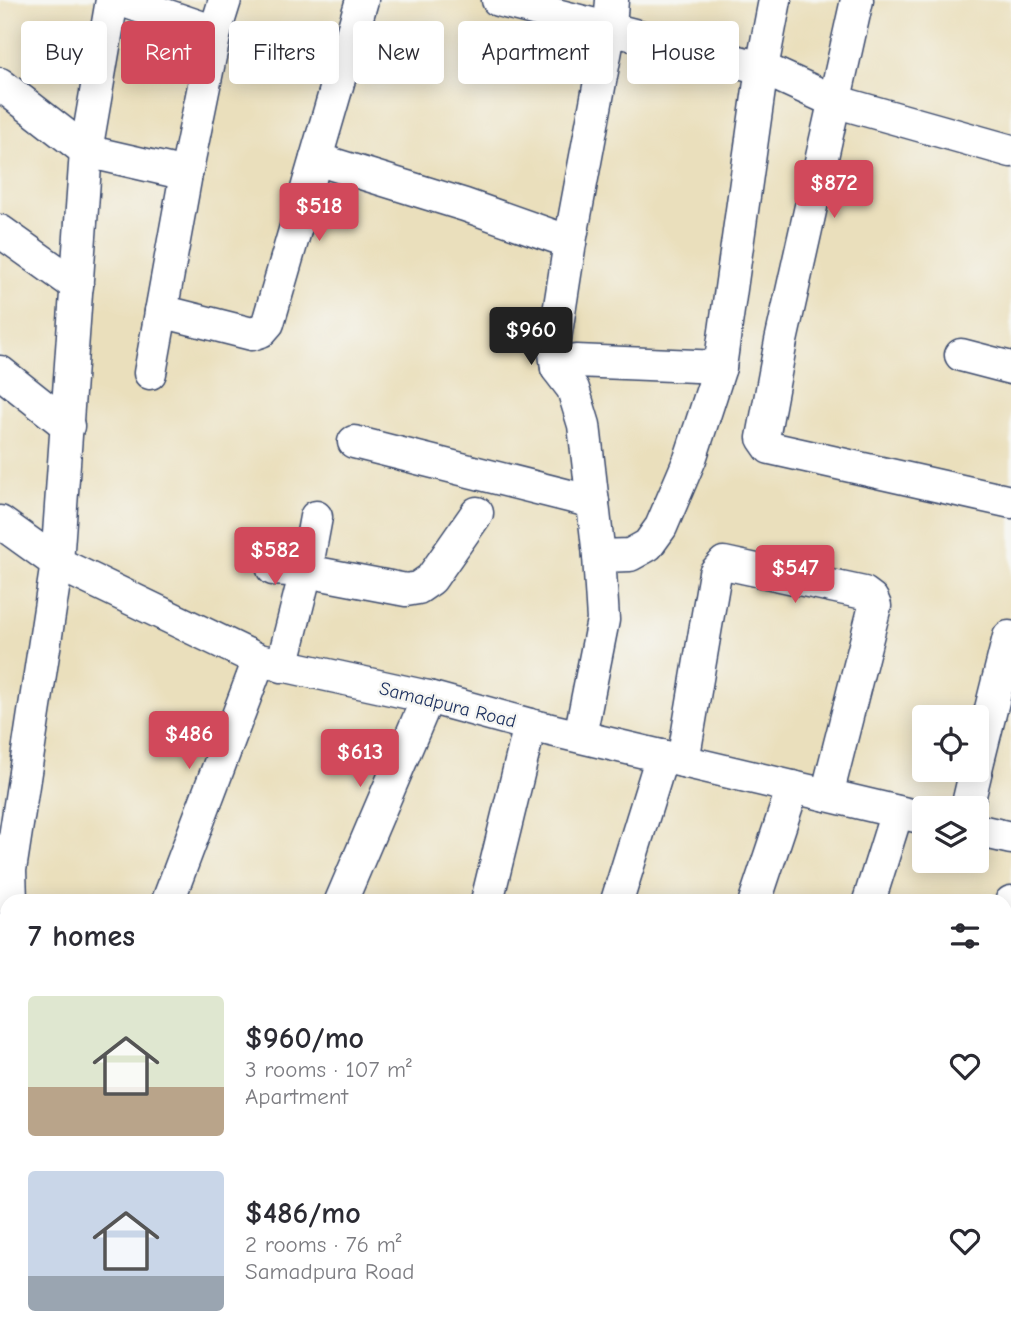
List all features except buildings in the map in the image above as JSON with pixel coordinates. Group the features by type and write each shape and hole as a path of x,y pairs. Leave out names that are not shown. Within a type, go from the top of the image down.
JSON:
{"street":[{"path":"84,0 171,21"},
{"path":"215,32 225,0"},
{"path":"161,311 252,334 261,331 268,323 362,0"},
{"path":"498,0 611,14 762,68 834,101 1011,150"},
{"path":"599,556 630,555 648,545 661,527 690,459 720,366 762,68 775,0"},
{"path":"857,0 781,341 763,438 770,448 1011,502"},
{"path":"12,894 6,851 57,563 86,151 114,7"},
{"path":"580,736 603,620 599,556 584,425 573,389 557,368 554,345 611,14"},
{"path":"0,84 86,151 186,174"},
{"path":"150,373 204,84"},
{"path":"316,159 465,205 570,242"},
{"path":"0,231 77,286"},
{"path":"961,355 1011,368"},
{"path":"557,368 576,361 720,366"},
{"path":"0,372 68,426"},
{"path":"354,442 593,502"},
{"path":"273,569 306,571 406,590 418,589 431,579 477,513"},
{"path":"170,894 271,663 306,571 316,517"},
{"name":"Samadpura Road","path":"0,522 57,563 271,663 428,697 910,815"},
{"path":"620,894 673,758 715,573 724,563 864,593 872,598 875,606 827,795"},
{"path":"989,719 1010,637"},
{"path":"344,894 428,697"},
{"path":"489,894 530,724"},
{"path":"757,894 793,787"},
{"path":"872,894 910,815"},
{"path":"989,833 1011,838"}]}
